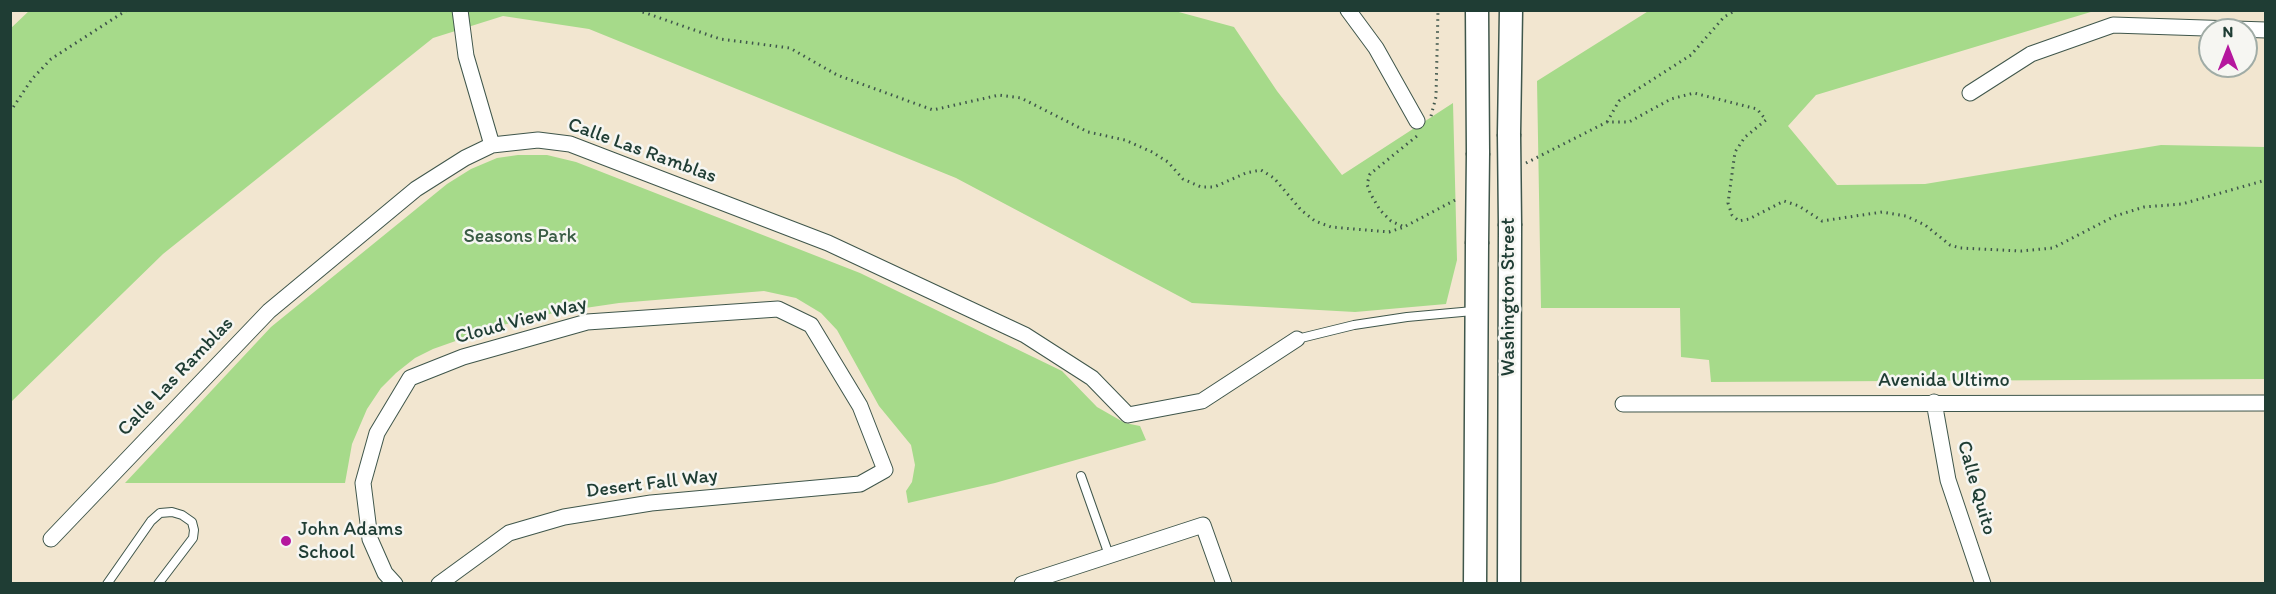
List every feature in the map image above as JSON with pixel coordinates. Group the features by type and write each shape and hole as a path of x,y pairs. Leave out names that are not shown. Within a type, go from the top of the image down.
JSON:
{"main road":[{"name":"Washington Street","path":"1475,584 1477,10"},
{"name":"Washington Street","path":"1509,584 1511,10"}],"street":[{"path":"460,10 466,56 492,145"},
{"path":"1348,10 1376,48 1417,121"},
{"path":"1970,93 2031,54 2113,24 2265,30"},
{"name":"Calle Las Ramblas","path":"51,539 269,311 416,189 465,158 492,145 537,140 570,144 828,243 1025,335 1092,378 1128,415 1202,401 1297,339"},
{"name":"Cloud View Way","path":"395,584 385,573 370,539 363,483 377,433 410,378 463,357 587,322 778,309 812,325 860,406 885,470"},
{"name":"Calle Quito","path":"1934,402 1948,480 1983,584"},
{"name":"Avenida Ultimo","path":"1623,404 2265,403"},
{"name":"Desert Fall Way","path":"439,584 509,533 564,516 651,503 860,484 885,470"},
{"path":"1022,584 1203,525 1224,584"}],"lane":[{"path":"1297,339 1354,325 1407,317 1477,311"},
{"path":"1081,476 1109,555"},
{"path":"106,584 151,521 160,513 172,512 192,522 193,538 158,584"}],"path":[{"path":"10,112 32,79 51,59 127,10"},
{"path":"1606,122 1618,101 1691,55 1724,17 1736,10"}],"green space":[{"path":"30,10 1175,11 1234,27 1277,91 1342,175 1453,103 1457,260 1446,304 1355,312 1192,303 956,178 589,29 503,16 433,38 163,254 11,402 10,29"},
{"path":"1650,10 2094,11 1816,95 1788,126 1837,185 1925,184 2161,145 2265,147 2265,379 1711,382 1709,360 1681,357 1680,308 1541,308 1537,81"},
{"name":"Seasons Park","path":"547,155 576,162 860,273 1062,371 1097,407 1125,423 1140,426 1146,440 995,483 908,503 906,491 912,482 915,465 911,445 879,406 837,330 821,313 796,298 764,291 619,303 558,312 498,326 433,349 415,358 396,373 381,388 367,409 352,444 345,483 125,483 271,327 447,184 471,169 497,158"}],"place":[{"name":"John Adams School","path":"286,541"}]}
